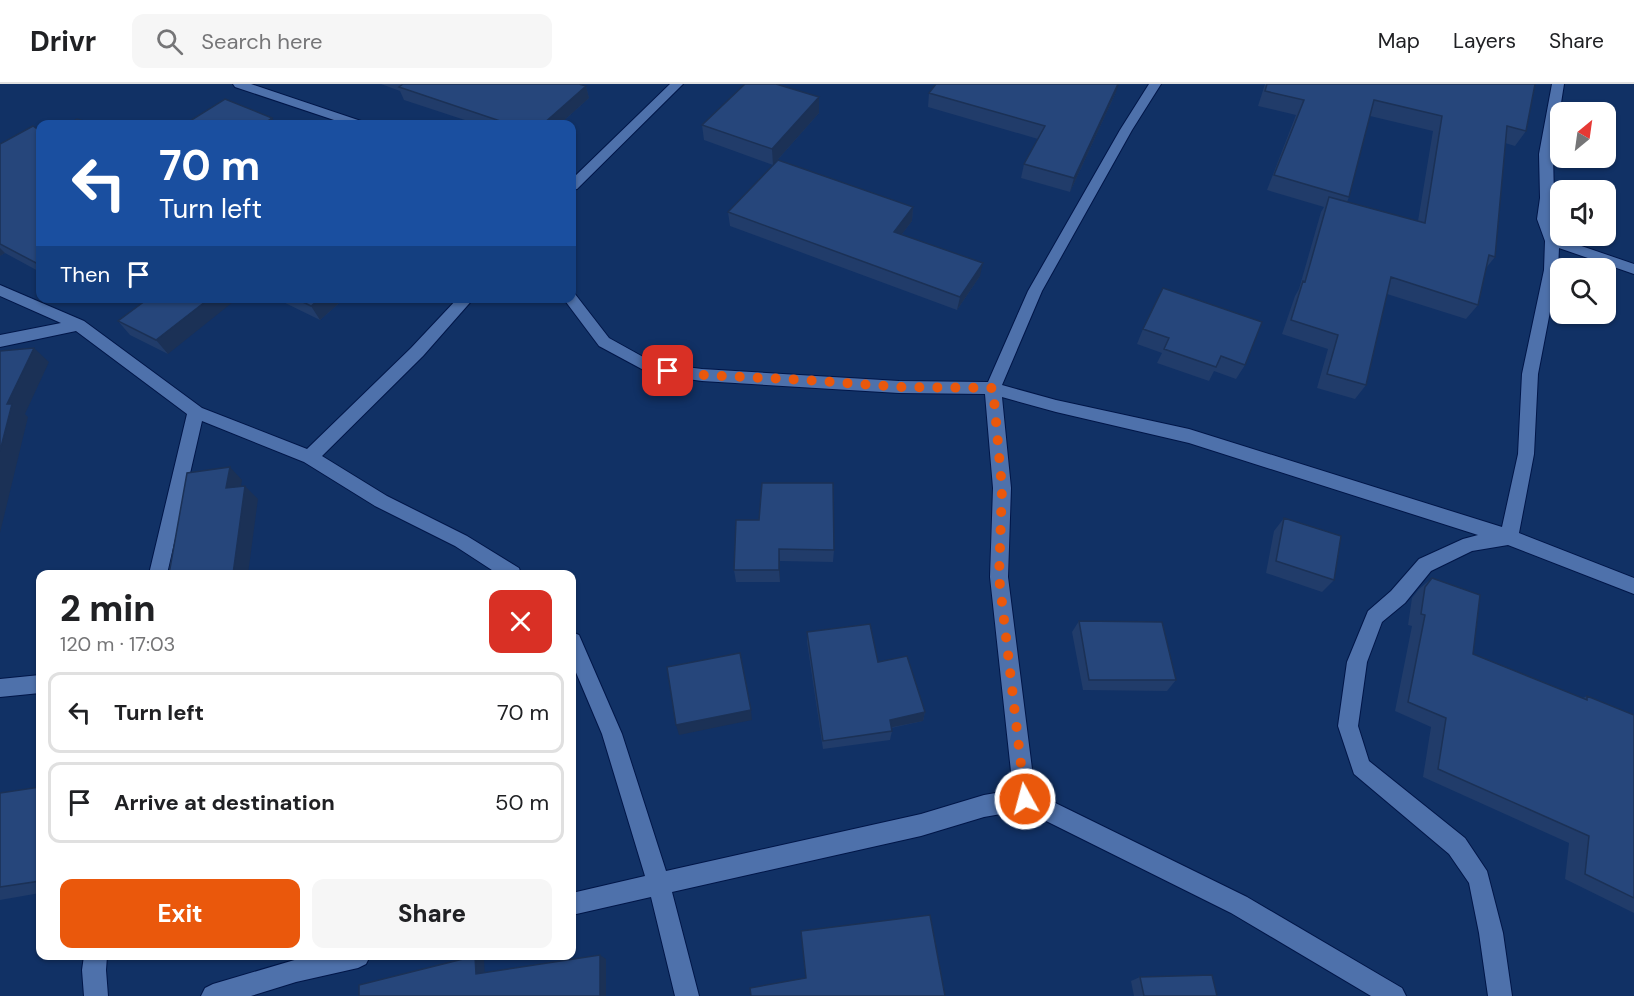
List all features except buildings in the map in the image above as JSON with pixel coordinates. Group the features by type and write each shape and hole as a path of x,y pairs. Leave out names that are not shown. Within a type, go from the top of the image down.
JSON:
{"street":[{"path":"239,84 345,120"},
{"path":"576,182 676,84"},
{"path":"1025,799 999,577 1002,488 993,388 1035,291 1155,84"},
{"path":"1550,236 1544,219 1547,198 1546,154 1558,84"},
{"path":"1509,537 1526,454 1530,374 1551,270 1552,246"},
{"path":"1567,246 1634,269"},
{"path":"0,290 79,325 196,412 309,457 381,501 461,542 506,570"},
{"path":"309,457 417,352 462,303"},
{"path":"574,303 604,342 651,368 702,375 899,387 993,388 1056,406 1189,436 1509,537 1634,586"},
{"path":"0,341 79,325"},
{"path":"159,570 196,412"},
{"path":"1500,996 1491,933 1479,879 1456,846 1361,767 1348,726 1357,662 1375,617 1398,597 1425,565 1469,544 1509,537"},
{"path":"576,650 612,734 659,884 687,996"},
{"path":"0,688 36,684"},
{"path":"576,903 921,825 984,806 1025,799 1239,905 1394,996"},
{"path":"95,960 96,996"},
{"path":"213,996 296,970 340,960"}],"route":[{"path":"668,371 899,387 993,388 1002,488 999,577 1025,799"}]}
